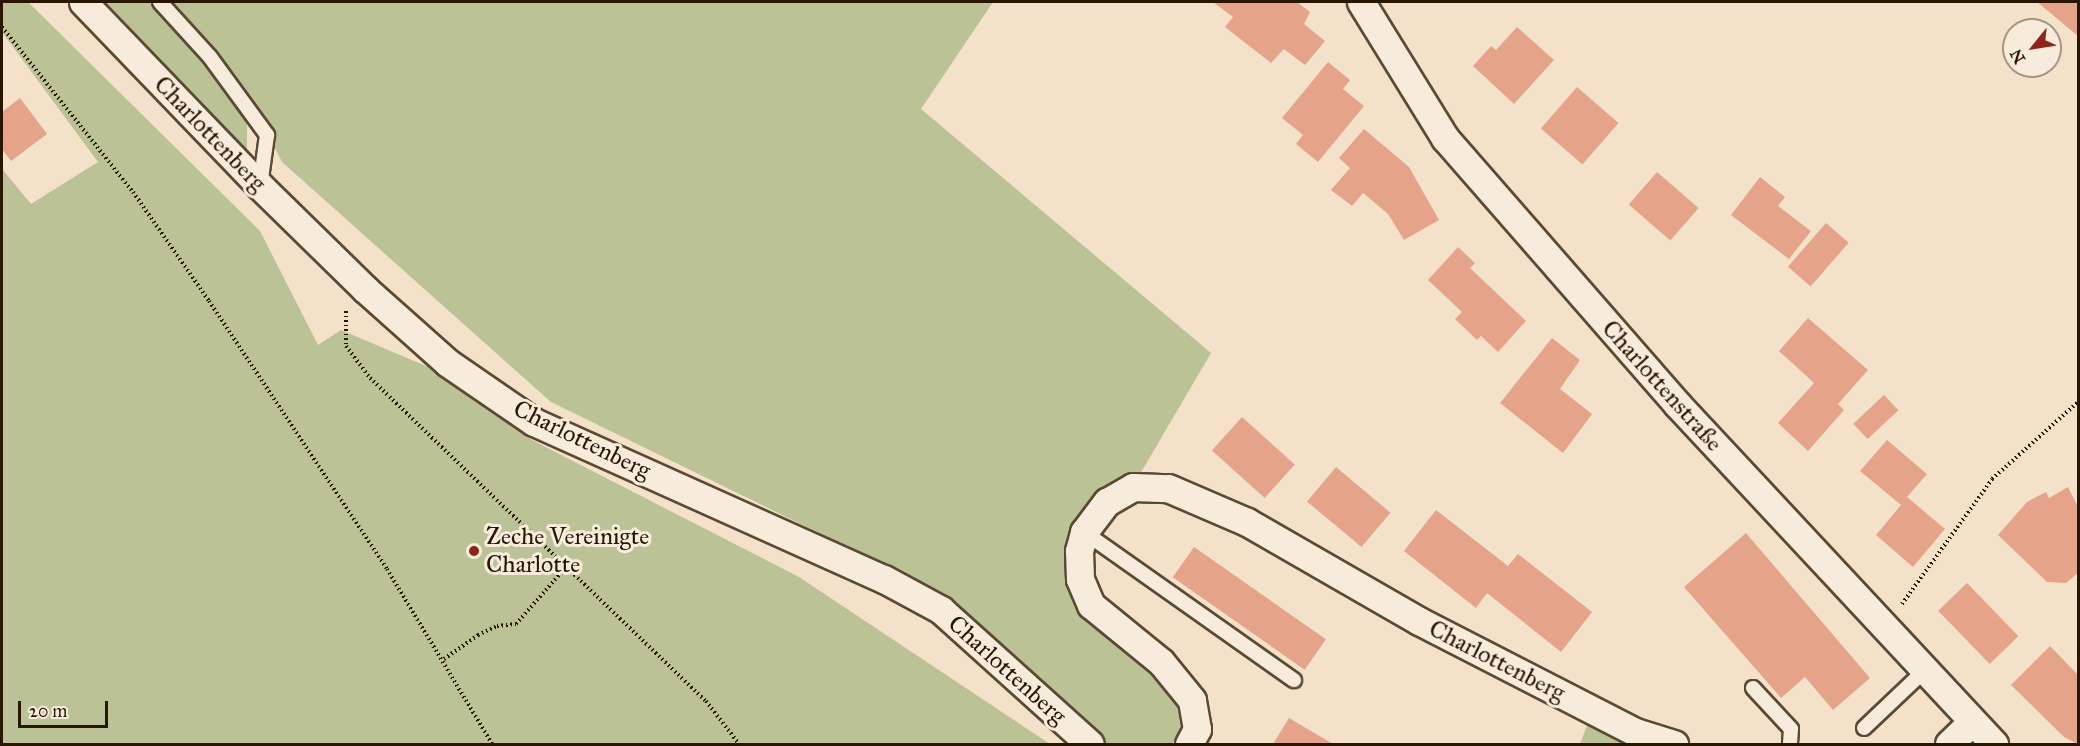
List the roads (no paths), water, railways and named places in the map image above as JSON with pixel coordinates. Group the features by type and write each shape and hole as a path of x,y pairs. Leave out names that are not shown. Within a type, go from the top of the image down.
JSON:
{"street":[{"name":"Charlottenberg","path":"83,2 260,186 364,289 448,363 534,422 884,579 941,610 1090,744"},
{"name":"Charlottenstraße","path":"1361,2 1445,138 1677,404 1994,744"},
{"name":"Charlottenberg","path":"1189,744 1197,729 1192,700 1161,662 1091,605 1080,579 1079,551 1084,532 1107,502 1133,487 1168,488 1246,522 1419,621 1635,732 1674,744"},
{"path":"1949,744 1972,722"}],"lane":[{"path":"160,2 210,57 267,135 260,186"},
{"path":"1084,532 1294,680"},
{"path":"1864,728 1924,671"},
{"path":"1753,688 1791,729 1790,744"}],"place":[{"name":"Zeche Vereinigte Charlotte","path":"474,551"}]}
